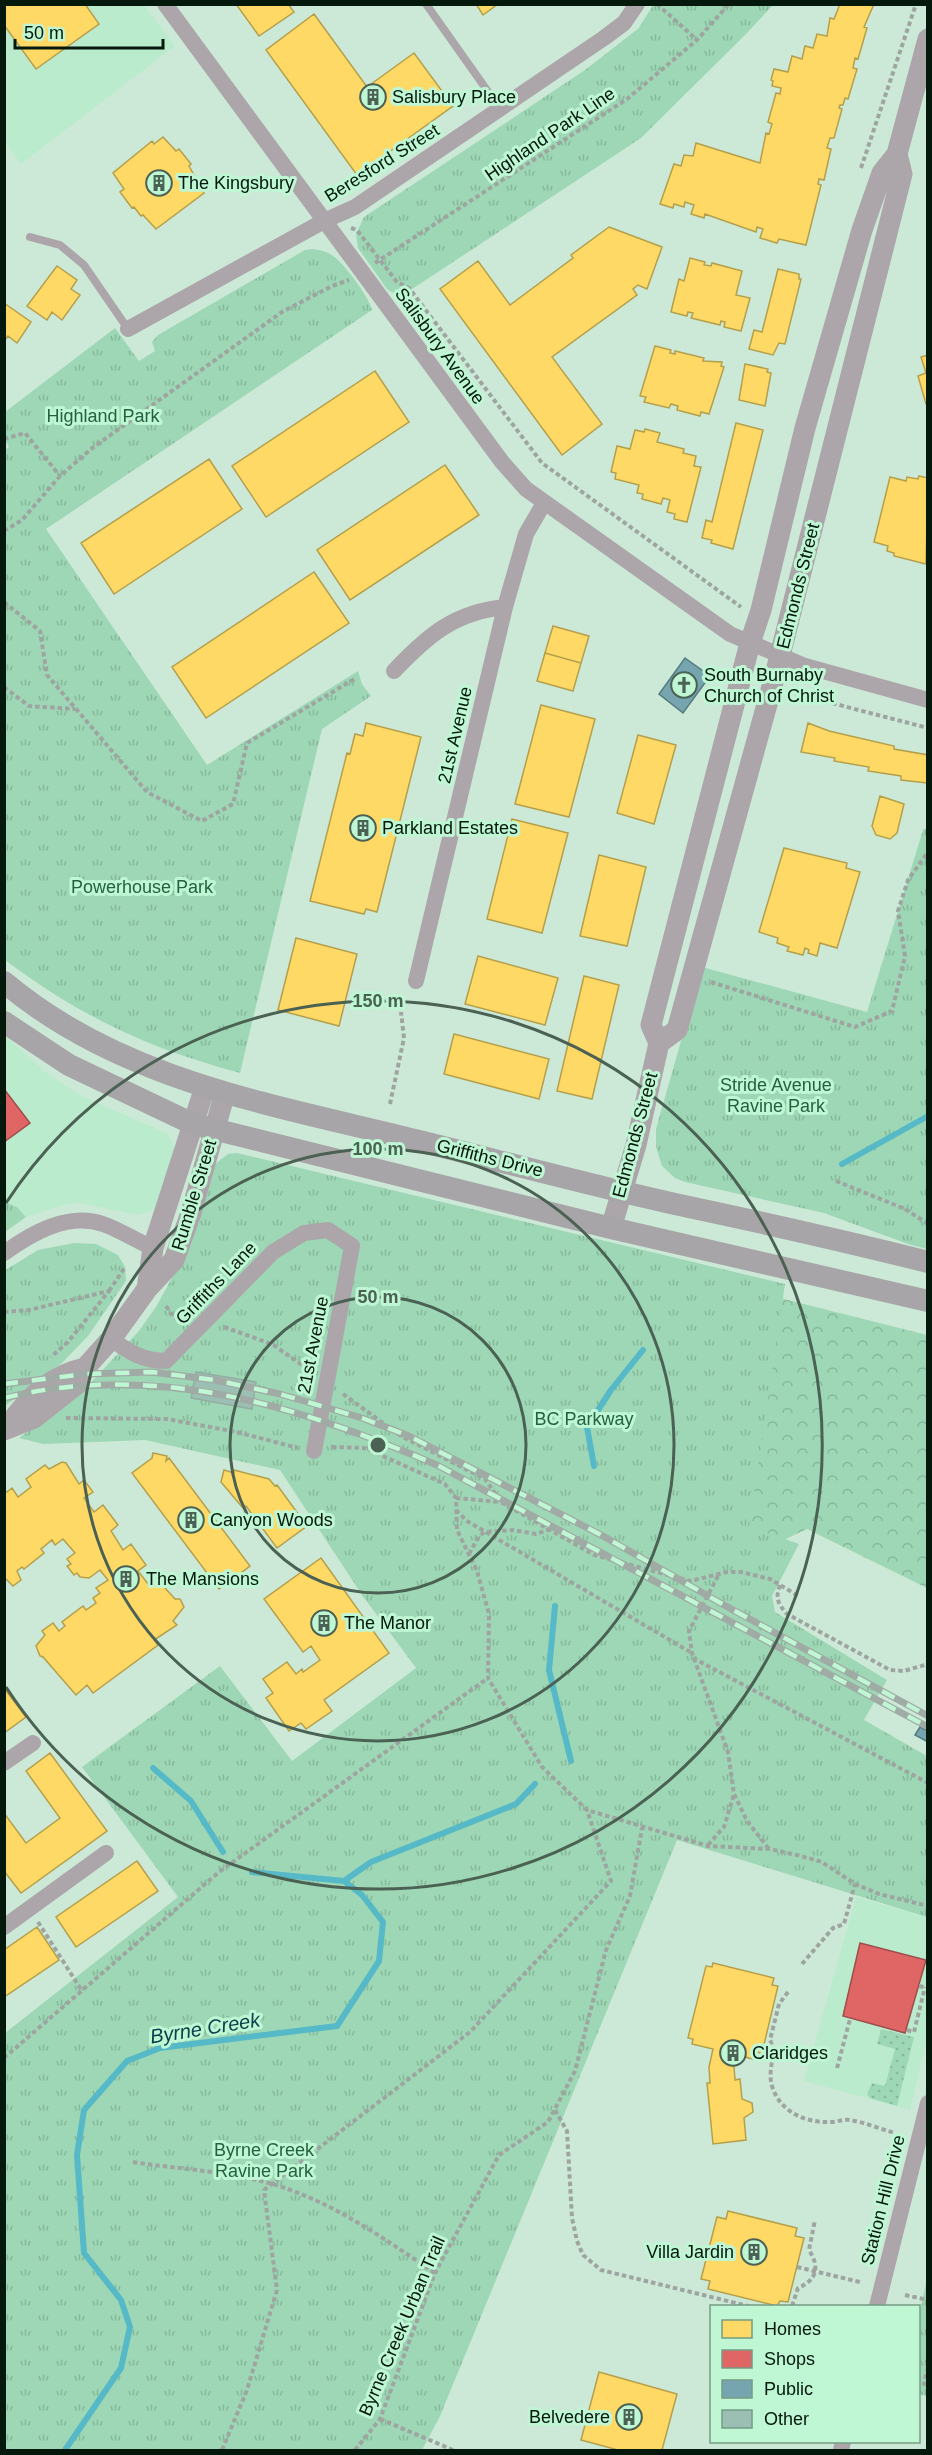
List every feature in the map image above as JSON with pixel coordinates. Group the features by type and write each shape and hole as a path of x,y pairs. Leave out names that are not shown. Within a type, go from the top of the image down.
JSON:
{"main road":[{"name":"Griffiths Drive","path":"4,982 33,1006 81,1035 130,1060 215,1090 621,1191 927,1262"},
{"name":"Griffiths Drive","path":"4,1022 69,1065 204,1126 611,1228 927,1301"}],"street":[{"name":"Salisbury Avenue","path":"165,4 502,462 526,489 730,634 805,666 927,699"},
{"name":"Beresford Street","path":"128,329 324,221 355,207 501,110 624,23 637,4"},
{"name":"Edmonds Street","path":"611,1228 636,1145 659,1043 651,1025 750,643 761,610 804,428 862,230 882,173 897,154 927,39"},
{"name":"Edmonds Street","path":"659,1043 677,1030 780,657 876,287 886,229 902,174 897,154"},
{"name":"21st Avenue","path":"416,981 505,607 526,534 544,503"},
{"path":"394,671 421,643 454,620 480,610 505,607"},
{"name":"Rumble Street","path":"147,1288 153,1248 204,1126 215,1090"},
{"name":"Rumble Street","path":"6,1429 34,1418 77,1384 85,1368 111,1339 147,1288 174,1260 191,1213 204,1126"},
{"path":"4,1253 28,1236 48,1227 87,1222 102,1224 153,1248"},
{"name":"Griffiths Lane","path":"111,1339 132,1354 148,1361 166,1361 206,1323 273,1252 304,1233 328,1230 352,1246"},
{"name":"21st Avenue","path":"314,1451 325,1381 352,1246"},
{"path":"4,1763 33,1743"},
{"path":"7,1919 29,1910 106,1853"},
{"name":"Station Hill Drive","path":"877,2305 927,2103"}],"lane":[{"path":"426,4 501,110"},
{"path":"30,237 60,245 84,265 128,329"}],"path":[{"path":"657,4 697,40"},
{"name":"Highland Park Line","path":"370,266 627,99 697,40 729,4"},
{"path":"860,171 916,4"},
{"path":"324,221 357,230 397,282 408,288 542,463 725,598 736,601 737,605"},
{"path":"4,531 22,520 60,476 91,448 282,312 351,278"},
{"path":"4,440 25,433 60,476"},
{"path":"4,602 40,631 47,675 147,792 202,820 232,804 247,743 356,678"},
{"path":"4,687 29,706 76,709"},
{"path":"793,693 927,728"},
{"path":"711,982 855,1027 892,1011 905,956 898,911 908,880 927,852"},
{"path":"390,1104 404,1038 401,1012"},
{"path":"836,1181 905,1209 927,1224"},
{"path":"45,1362 68,1342 125,1267"},
{"path":"4,1312 29,1310 109,1291"},
{"path":"206,1323 272,1344 401,1436 484,1479 501,1502"},
{"path":"63,1418 167,1419 237,1432 285,1446 314,1451 340,1446 365,1448 445,1484 456,1498 457,1530 477,1571 489,1614 488,1677 542,1767 587,1810 708,1846 770,1849 822,1862 855,1884 879,1894 927,1906"},
{"path":"456,1498 501,1502 594,1555 690,1581 741,1572 770,1579 800,1597"},
{"path":"455,1510 467,1521 693,1656 927,1783"},
{"path":"469,1554 479,1536 485,1532 512,1530 536,1534 550,1529"},
{"path":"719,1575 689,1631 693,1656 728,1752 734,1794 747,1821 770,1849"},
{"path":"780,1585 777,1594 779,1605 787,1614 890,1670 904,1671 927,1664"},
{"path":"4,2058 219,1872 488,1677"},
{"path":"708,1846 724,1827 734,1794"},
{"path":"222,2451 247,2390 277,2290 264,2190 470,2032 611,1881 587,1810"},
{"name":"Byrne Creek Urban Trail","path":"355,2451 380,2419 435,2273 499,2155 548,2122 575,2071 606,1950 630,1896 642,1828"},
{"path":"802,1964 833,1928 844,1924 855,1884"},
{"path":"29,1910 62,1955 65,1967 82,1991"},
{"path":"907,2030 914,2032 926,1987 919,1986"},
{"path":"788,1992 779,2004 770,2040 774,2048 770,2071 772,2086 788,2110 807,2121 848,2120 895,2133"},
{"path":"837,2068 850,2019"},
{"path":"555,2110 567,2131 572,2218 577,2241 590,2262 601,2270 740,2305"},
{"path":"133,2162 247,2177 272,2184 345,2213 435,2273"},
{"path":"793,2305 798,2288 813,2279 816,2271 815,2261 809,2250 815,2220"},
{"path":"797,2267 860,2282"},
{"path":"905,2295 927,2300"},
{"path":"927,2367 924,2384 927,2385"},
{"path":"380,2419 453,2451"}],"shaded area":[{"path":"5,5 144,5 175,46 21,164 5,142"},
{"path":"5,1036 48,1074 80,1095 166,1133 173,1142 174,1151 157,1206 153,1210 138,1215 79,1203 63,1205 26,1217 17,1207 5,1202"},
{"path":"856,1897 927,1917 927,2039 910,2110 804,2081"}],"green space":[{"path":"653,5 773,5 641,138 400,297 387,289 358,248 356,234 364,217 585,70 639,28"},
{"name":"Powerhouse Park","path":"305,250 323,251 338,260 361,289 372,310 46,529 207,765 358,671 362,684 371,696 322,729 240,1073 175,1053 116,1028 61,998 5,960 4,451 9,447 5,440 5,412 115,328 139,361 155,351 152,342 158,335"},
{"name":"Stride Avenue Ravine Park","path":"927,828 927,1249 824,1213 675,1178 662,1166 656,1147 656,1129 702,967 867,1012 923,830"},
{"name":"Byrne Creek Ravine Park","path":"237,1153 785,1284 749,1526 799,1544 772,1596 775,1612 887,1680 864,1720 927,1756 927,1917 677,1840 440,2416 422,2450 5,2450 5,2033 178,1897 82,1767 220,1666 292,1761 416,1668 362,1595 280,1470 145,1440 43,1444 19,1438 84,1390 138,1332 156,1307 185,1254 215,1164 228,1154"},
{"path":"5,1202 17,1207 26,1217 5,1232"},
{"path":"397,1202 927,1335 927,1588 807,1529 756,1553"},
{"path":"74,1243 96,1244 118,1255 125,1267 126,1281 88,1336 62,1363 5,1406 4,1271 38,1250"},
{"path":"881,2029 914,2037 897,2106 870,2098 867,2094 872,2083 885,2086 895,2049 877,2044"},
{"path":"927,2279 927,2396 920,2394 920,2311"}],"building: Homes":[{"path":"4,4 85,4 99,24 36,69 4,25"},
{"path":"236,4 288,4 294,12 259,36"},
{"path":"476,4 498,4 483,15"},
{"path":"840,4 874,4 864,27 867,28 858,59 855,58 853,68 857,69 848,99 845,98 843,105 840,105 839,108 842,109 834,138 830,138 827,148 831,149 824,180 819,179 818,184 821,185 806,245 779,239 777,243 760,238 763,229 757,227 756,232 705,214 704,218 691,214 694,205 685,202 684,207 674,204 673,208 660,204 674,164 681,166 684,155 693,156 696,143 760,163 766,133 769,134 772,124 768,122 776,93 780,94 781,88 772,86 774,69 788,72 792,56 802,59 805,46 813,48 817,34 827,36 830,18 834,19"},
{"name":"Salisbury Place","path":"314,14 367,87 414,53 453,106 357,175 266,50"},
{"name":"The Kingsbury","path":"163,137 176,151 179,149 191,164 189,166 204,193 156,229 134,207 132,208 120,192 124,189 113,173 152,141 154,144"},
{"path":"609,227 662,247 647,289 638,285 633,289 637,295 552,357 602,424 562,455 440,289 478,261 510,305 573,258 571,255"},
{"path":"690,258 705,262 704,265 711,266 712,263 742,271 736,295 750,298 741,331 724,327 725,322 721,321 720,325 691,318 693,313 688,312 687,316 671,312 679,279 684,281"},
{"path":"57,266 77,280 71,289 80,295 62,320 52,312 47,320 27,306"},
{"path":"778,269 799,274 799,279 801,279 785,344 779,343 773,355 749,349 754,330 762,332"},
{"path":"4,303 31,322 17,343 8,336 4,341"},
{"path":"655,346 671,350 670,353 675,354 675,351 704,358 703,361 722,362 721,366 724,367 709,414 701,412 700,416 677,410 678,406 671,404 669,408 644,402 646,397 640,396"},
{"path":"928,355 928,403 926,404 918,376 926,373 921,357"},
{"path":"745,364 768,369 767,372 771,373 765,406 739,400"},
{"path":"375,371 409,422 266,517 232,466"},
{"path":"736,423 763,430 733,549 702,538 706,520 712,522"},
{"path":"645,429 660,433 657,442 684,449 683,453 696,456 694,466 701,467 687,522 674,519 675,514 667,512 670,500 663,498 661,504 642,499 643,494 637,493 639,485 615,479 616,473 611,472 617,446 630,449 635,430 644,432"},
{"path":"209,459 242,509 114,594 81,543"},
{"path":"445,465 479,515 350,600 317,550"},
{"path":"919,476 928,478 926,564 894,556 894,553 887,551 888,546 874,542 890,477 906,481 907,477 918,479"},
{"path":"314,572 349,623 206,718 172,667"},
{"path":"553,626 589,636 581,663 545,653"},
{"path":"545,653 581,663 573,691 537,681"},
{"path":"541,705 595,719 569,817 515,804"},
{"name":"Parkland Estates","path":"366,723 421,737 377,912 366,909 364,914 310,901 347,753 350,754 355,734 363,736"},
{"path":"808,723 829,731 894,746 894,749 928,755 927,783 901,780 901,776 868,771 869,767 801,752"},
{"path":"638,735 676,745 654,824 617,813"},
{"path":"880,796 904,804 897,833 890,839 876,835 872,826"},
{"path":"512,819 568,833 542,933 487,919"},
{"path":"784,848 847,863 846,868 860,872 837,948 820,943 817,956 808,953 809,950 805,948 803,955 787,951 789,947 777,943 778,938 759,932"},
{"path":"599,855 646,867 627,946 580,936"},
{"path":"296,938 357,954 339,1026 278,1010"},
{"path":"478,956 558,978 545,1025 465,1004"},
{"path":"584,976 619,985 592,1099 557,1091"},
{"path":"454,1034 549,1059 539,1099 444,1074"},
{"name":"Canyon Woods","path":"153,1453 167,1456 166,1461 169,1458 250,1566 219,1589 132,1473 152,1458"},
{"name":"The Mansions","path":"62,1462 66,1463 79,1484 84,1480 93,1492 84,1498 94,1512 103,1505 118,1525 111,1531 123,1550 131,1544 146,1565 138,1571 148,1584 156,1578 175,1599 180,1599 184,1607 173,1621 177,1625 154,1640 158,1645 93,1693 87,1685 76,1695 40,1656 36,1646 45,1635 42,1631 53,1623 59,1631 65,1626 62,1622 83,1606 86,1610 96,1603 93,1598 100,1593 96,1588 108,1580 100,1570 89,1578 80,1577 77,1573 74,1575 67,1566 71,1564 67,1559 75,1553 63,1539 55,1545 52,1540 41,1549 44,1553 24,1569 22,1567 17,1571 21,1580 13,1586 4,1577 4,1494 12,1488 18,1497 31,1487 26,1479 45,1465 49,1469"},
{"name":"Canyon Woods","path":"224,1470 234,1473 234,1470 269,1479 275,1486 277,1485 307,1526 277,1548 246,1506 243,1508 221,1482"},
{"name":"The Manor","path":"321,1558 389,1653 324,1700 332,1711 306,1729 301,1723 289,1731 266,1698 273,1693 263,1679 287,1662 296,1674 320,1660 311,1646 303,1652 264,1599"},
{"path":"4,1688 26,1717 4,1733"},
{"path":"50,1753 107,1831 21,1893 4,1871 4,1813 26,1843 60,1818 26,1771"},
{"path":"137,1861 158,1891 76,1947 56,1917"},
{"path":"37,1927 59,1960 4,1997 4,1950"},
{"name":"Claridges","path":"713,1963 774,1978 772,1985 778,1986 762,2053 755,2052 753,2059 733,2054 735,2080 740,2079 742,2099 752,2103 753,2112 744,2118 746,2140 713,2144 707,2083 710,2083 709,2067 713,2049 692,2044 693,2039 688,2038 706,1966 712,1967"},
{"name":"Villa Jardin","path":"728,2211 797,2228 795,2236 804,2238 788,2302 780,2301 778,2305 773,2305 708,2289 710,2281 701,2279 717,2217 726,2219"},
{"name":"Belvedere","path":"599,2372 677,2394 662,2450 618,2450 581,2440"}],"building: Shops":[{"path":"4,1089 30,1123 4,1142"},
{"path":"860,1943 926,1960 905,2033 843,2016"}],"building: Public":[{"name":"South Burnaby Church of Christ","path":"685,658 710,676 683,713 659,694"},
{"path":"920,1727 928,1731 928,1742 915,1735"}],"building: Other":[{"path":"196,1372 256,1382 252,1409 191,1398"}],"waterway":[{"name":"Byrne Creek","path":"842,1164 928,1116"},
{"name":"Byrne Creek","path":"594,1466 587,1427 611,1390 643,1350"},
{"name":"Byrne Creek","path":"555,1606 549,1670 571,1761"},
{"path":"153,1768 191,1801 223,1852"},
{"name":"Byrne Creek","path":"65,2450 121,2368 130,2327 121,2300 84,2253 77,2155 84,2110 127,2061 160,2048 337,2026 379,1961 383,1922 362,1895 344,1881 371,1862 516,1804 535,1784"},
{"path":"252,1872 344,1881"}],"railway":[{"path":"4,1384 85,1374 152,1372 215,1380 280,1394 362,1418 409,1436 603,1536 928,1716"},
{"path":"4,1398 61,1388 116,1385 171,1387 279,1408 332,1424 437,1465 928,1727"}],"place":[{"name":"Salisbury Place","path":"373,97"},
{"name":"The Kingsbury","path":"159,183"},
{"name":"South Burnaby Church of Christ","path":"684,685"},
{"name":"Parkland Estates","path":"363,828"},
{"name":"Canyon Woods","path":"191,1520"},
{"name":"The Mansions","path":"126,1579"},
{"name":"The Manor","path":"324,1623"},
{"name":"Claridges","path":"733,2053"},
{"name":"Villa Jardin","path":"754,2252"},
{"name":"Belvedere","path":"629,2417"}],"park label":[{"name":"Highland Park","path":"103,416"},
{"name":"BC Parkway","path":"584,1419"}]}
